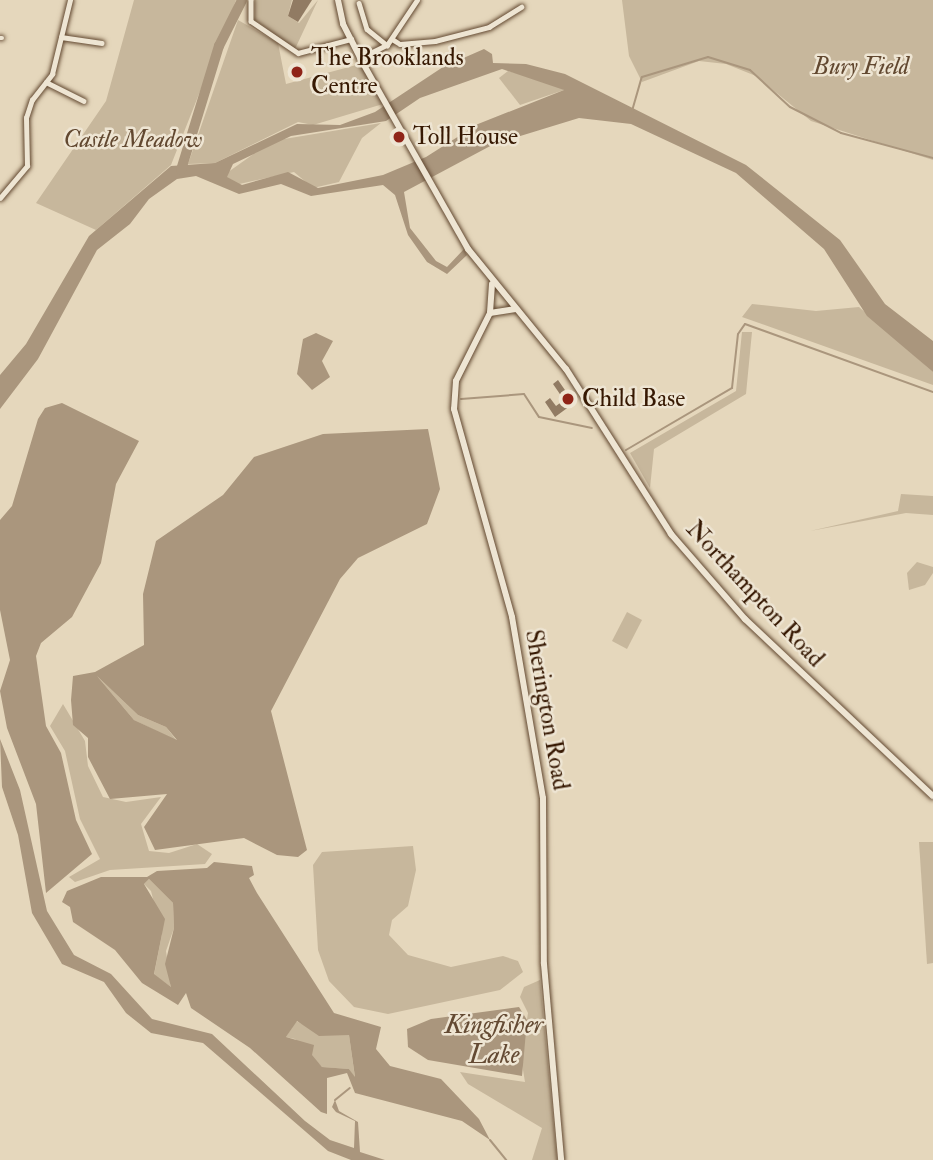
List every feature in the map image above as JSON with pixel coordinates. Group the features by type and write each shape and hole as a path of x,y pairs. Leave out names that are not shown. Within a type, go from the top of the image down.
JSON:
{"main road":[{"name":"Northampton Road","path":"338,0 360,58 468,249 483,272 566,369 645,497 696,566 933,796"},
{"name":"Sherington Road","path":"492,282 490,313 456,381 454,409 512,617 543,798 544,964 561,1160"},
{"path":"490,313 516,309"}],"street":[{"path":"0,198 27,166 26,118 46,82 70,0"},
{"path":"251,0 251,21 271,37 307,55 351,39"},
{"path":"360,58 387,45 417,0"},
{"path":"359,3 367,29 387,45"},
{"path":"392,39 400,44 435,41 489,27 521,8"},
{"path":"61,37 102,43"},
{"path":"46,82 84,101"}],"green space":[{"name":"Castle Meadow","path":"134,0 236,0 171,165 96,230 36,203 106,101"},
{"path":"255,0 292,0 288,16 299,23 318,0 295,49 255,20"},
{"name":"Bury Field","path":"622,0 933,0 933,160 811,121 756,76 726,64 699,61 642,82 629,56"},
{"path":"238,20 278,43 286,84 360,64 383,104 313,125 298,122 215,163 188,164"},
{"path":"508,71 556,83 564,90 520,105 499,78"},
{"path":"381,123 362,138 339,182 313,188 294,172 235,185 224,175 272,141"},
{"path":"752,304 816,311 859,307 933,372 933,385 742,317"},
{"path":"742,332 752,332 746,394 654,449 650,488 630,453 736,391"},
{"path":"901,494 933,496 933,515 906,513 810,531 898,511"},
{"path":"917,562 933,567 933,573 925,585 909,590 907,573"},
{"path":"627,612 642,620 627,649 612,641"},
{"path":"97,676 138,715 166,727 177,741 134,720"},
{"path":"63,704 85,741 88,766 103,797 126,802 161,797 141,824 149,851 169,853 197,844 212,854 205,864 110,870 75,882 69,877 100,859 80,819 65,751 50,726"},
{"path":"919,842 933,842 933,963 927,964"},
{"path":"413,846 416,870 408,906 392,920 389,935 408,955 451,967 503,956 518,961 523,972 500,990 388,1014 354,1007 329,981 318,950 313,865 322,852"},
{"path":"149,879 173,903 174,928 166,951 171,987 154,975 162,934 151,891 144,884"},
{"path":"540,980 557,1160 532,1160 542,1128 468,1084 460,1072 525,1082 521,1058 528,1013 520,997 524,987"},
{"path":"296,1021 322,1034 349,1035 355,1078 349,1069 322,1067 295,1039 286,1037"}],"water":[{"path":"484,49 492,54 493,63 526,64 565,74 746,165 840,240 885,304 933,341 933,372 867,316 824,249 736,173 631,124 579,118 494,144 404,192 410,228 436,261 447,267 464,249 467,255 447,274 427,262 408,235 395,195 383,185 311,196 281,184 239,194 196,176 177,179 149,199 130,224 97,250 38,359 0,409 0,375 26,344 89,236 171,166 215,163 297,124 340,125 375,112 443,67","holes":["502,69 564,90 478,124 426,157 383,175 318,188 288,172 242,185 227,177 233,164 291,136 386,121 420,98"]},
{"path":"316,333 333,341 322,361 330,377 312,390 297,374 303,339"},
{"path":"62,403 139,441 116,484 101,563 72,617 41,643 36,656 46,726 61,753 76,820 92,854 46,893 36,804 7,728 0,691 10,660 0,610 0,520 12,506 38,419 45,408"},
{"path":"428,429 440,489 427,524 358,558 340,579 271,711 307,850 298,857 277,855 244,838 155,850 144,827 167,794 110,799 88,757 88,738 73,725 73,676 95,672 144,645 143,594 156,541 223,495 254,457 323,434","holes":["97,676 138,715 166,727 177,740 134,720"]},
{"path":"0,739 20,790 47,911 74,955 111,974 152,1019 212,1034 305,1121 330,1140 354,1148 355,1121 336,1112 332,1107 335,1100 339,1111 358,1122 360,1152 385,1160 351,1160 328,1151 203,1043 151,1033 126,1013 104,982 62,964 32,913 18,835 2,787"},
{"path":"214,862 252,866 254,875 249,878 257,893 334,1013 381,1027 376,1049 390,1066 441,1079 479,1119 490,1140 462,1121 355,1093 347,1073 327,1078 327,1114 321,1112 250,1048 191,1008 186,993 178,1005 142,983 115,950 73,922 70,907 62,902 67,891 101,877 147,877 157,871 207,868","holes":["149,879 173,903 174,928 165,964 171,987 154,974 165,919 144,884","297,1021 319,1036 349,1035 355,1077 349,1069 322,1067 312,1055 314,1045 286,1037"]},
{"name":"Kingfisher Lake","path":"519,1007 527,1020 522,1076 428,1060 408,1047 407,1029 431,1019"}],"building":[{"path":"293,0 312,0 298,22 288,16"},
{"name":"Child Base","path":"558,380 574,403 555,417 545,402 550,398 556,406 564,400 553,384"}],"waterway":[{"path":"181,170 219,46 242,0"},
{"path":"632,111 642,77 708,57 750,70 790,107 841,133 933,158"},
{"path":"626,450 732,388 738,334 745,324 933,392"},
{"path":"461,399 524,394 539,417 592,428"},
{"path":"335,1100 350,1088"},
{"path":"490,1140 506,1160"}],"place":[{"name":"The Brooklands Centre","path":"297,72"},
{"name":"Toll House","path":"399,137"},
{"name":"Child Base","path":"568,399"}]}
